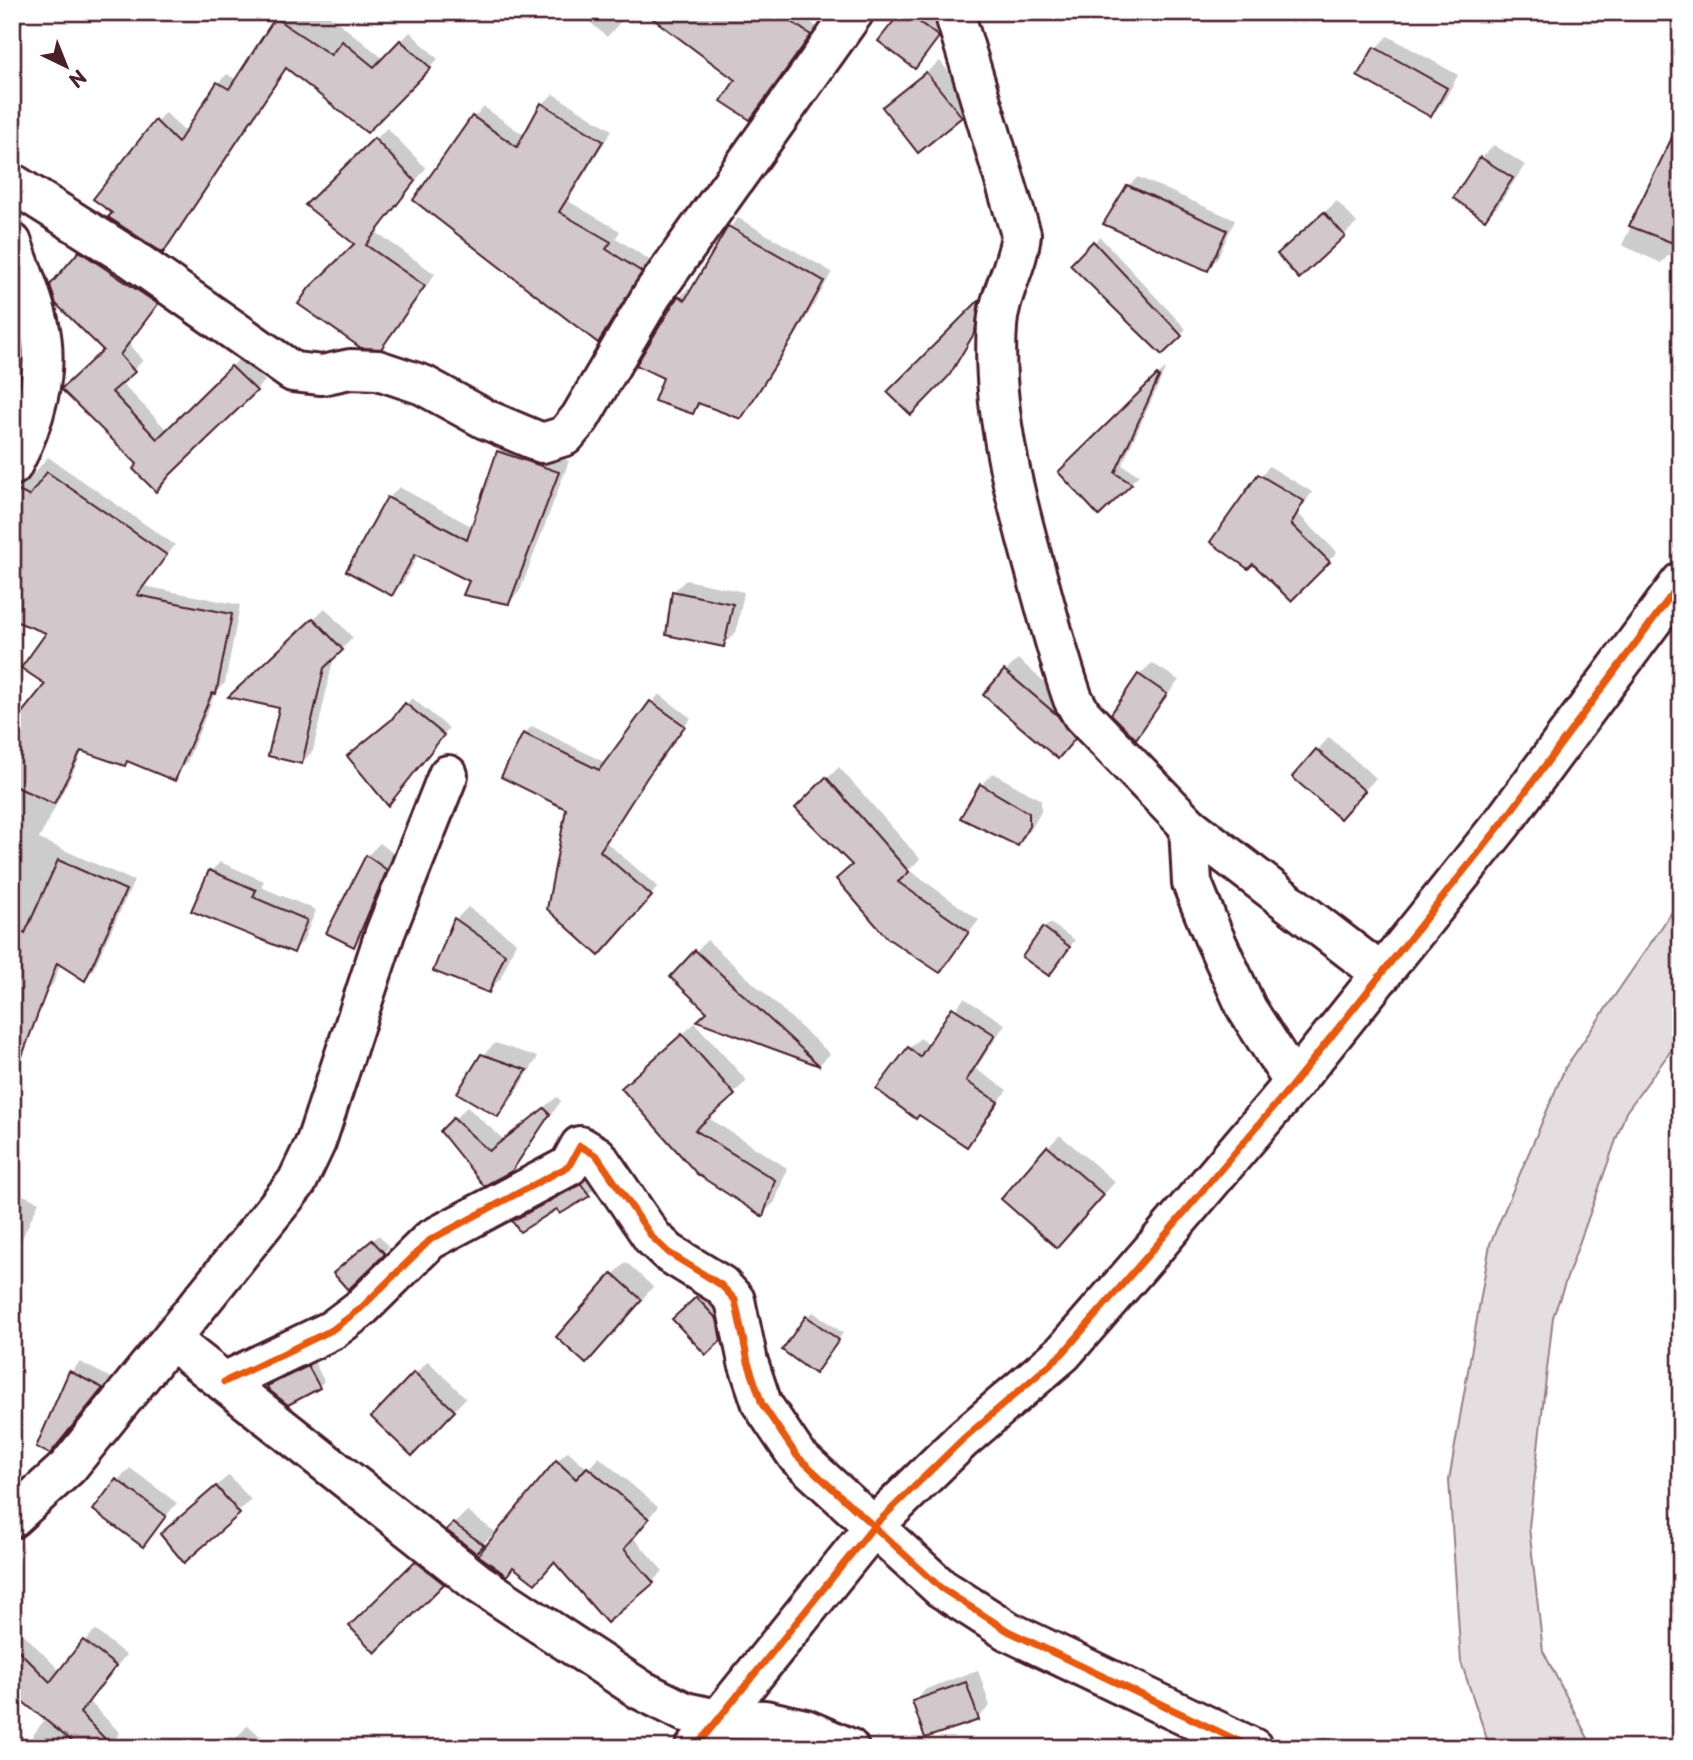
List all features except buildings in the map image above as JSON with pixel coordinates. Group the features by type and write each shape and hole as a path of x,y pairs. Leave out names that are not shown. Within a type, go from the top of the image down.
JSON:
{"street":[{"path":"12,183 131,258 293,372 322,375 350,369 378,370 422,385 485,419 542,443 565,436 580,418 653,295 854,12"},
{"path":"954,12 1021,234 1019,251 999,305 996,328 1001,412 1016,504 1066,678 1082,715 1189,826 1382,974"},
{"path":"12,243 39,326 43,362 35,406 12,466"},
{"path":"707,1734 874,1526 963,1439 1063,1353 1294,1083 1503,822 1681,582"},
{"path":"12,1518 68,1467 297,1182 316,1142 385,933 447,775"},
{"path":"1189,826 1192,883 1247,1009 1294,1083"},
{"path":"224,1382 332,1330 360,1309 430,1240 569,1166 580,1146 597,1156 652,1237 669,1253 721,1285 735,1300 748,1362 762,1404 797,1456 941,1588 1008,1631 1253,1748"},
{"path":"171,1340 478,1583 641,1690 685,1712 707,1734 763,1734 805,1730 849,1748"}],"shaded area":[{"path":"1681,899 1681,1037 1626,1112 1553,1317 1529,1527 1543,1651 1593,1748 1490,1748 1461,1662 1449,1480 1490,1244 1565,1068"}],"cycle path":[{"path":"695,1748 874,1526 963,1439 1063,1353 1294,1083 1503,822 1681,582"},
{"path":"224,1382 332,1330 360,1309 430,1240 569,1166 580,1146 597,1156 652,1237 669,1253 721,1285 735,1300 748,1362 762,1404 797,1456 941,1588 1008,1631 1253,1748"}]}
